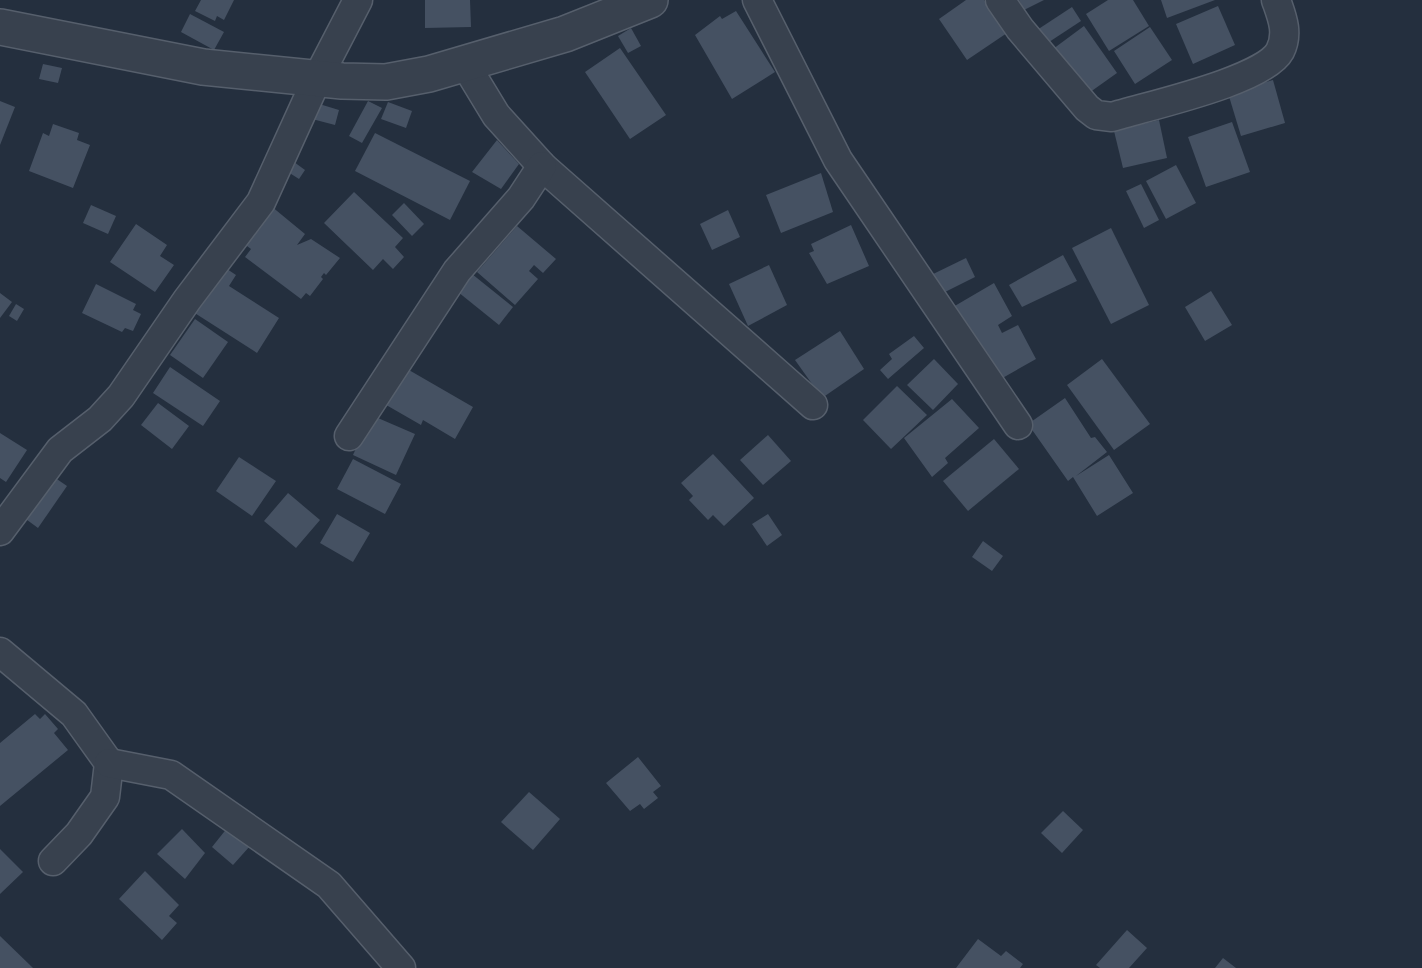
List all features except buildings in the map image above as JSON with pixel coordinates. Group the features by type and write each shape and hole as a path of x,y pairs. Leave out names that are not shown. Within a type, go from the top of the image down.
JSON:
{"street":[{"path":"0,531 60,450 100,419 121,396 187,300 261,202 317,79 358,0"},
{"path":"0,27 203,67 317,79 386,82 465,64 565,34 650,0"},
{"path":"757,0 838,159 1018,425"},
{"path":"1000,0 1020,29 1087,108 1096,115 1112,117 1247,76 1270,64 1281,50 1286,27 1276,0"},
{"path":"465,64 496,115 542,166 813,405"},
{"path":"349,436 457,271 520,198 542,166"},
{"path":"0,652 74,714 109,764 105,797 79,834 53,861"},
{"path":"109,764 171,775 329,885 401,968"}]}
